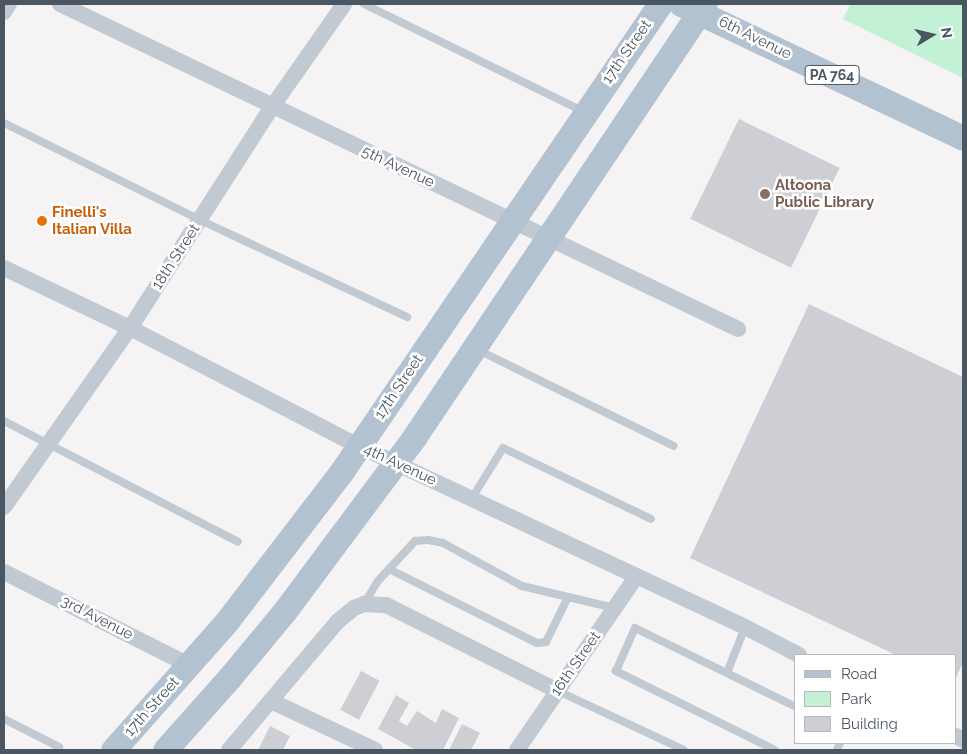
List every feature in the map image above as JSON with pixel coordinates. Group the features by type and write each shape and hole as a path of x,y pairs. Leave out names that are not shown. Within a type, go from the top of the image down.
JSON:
{"main road":[{"name":"17th Street","path":"113,750 189,665 266,573 359,446 584,112 660,4"},
{"name":"6th Avenue","path":"696,6 963,138"},
{"path":"165,750 230,677 284,612 415,436 696,6"}],"street":[{"path":"4,12 9,4"},
{"name":"5th Avenue","path":"60,4 738,329"},
{"name":"18th Street","path":"4,506 130,328 272,107 344,4"},
{"name":"4th Avenue","path":"4,268 130,328 359,446 472,498 636,578 745,627 797,654"},
{"name":"3rd Avenue","path":"4,572 189,665"},
{"name":"16th Street","path":"517,750 636,578"},
{"path":"229,750 338,621 354,608 364,604 386,605 558,691"},
{"path":"270,701 375,750"}],"lane":[{"path":"364,4 584,112"},
{"path":"4,123 200,220 406,317"},
{"path":"472,347 674,446"},
{"path":"4,420 238,542"},
{"path":"472,498 503,448 650,519"},
{"path":"364,604 377,582 415,541 428,540 443,543 522,586 614,608"},
{"path":"389,569 537,643 546,642 568,597"},
{"path":"726,673 745,627"},
{"path":"775,750 616,671 635,628 794,706"},
{"path":"558,691 684,750"},
{"path":"4,719 59,747"}],"green space":[{"path":"850,4 963,4 963,78 843,19"}],"building":[{"name":"Altoona Public Library","path":"739,119 840,168 791,268 690,219"},
{"path":"809,304 963,377 963,662 957,676 957,654 894,654 690,558"},
{"path":"361,671 380,681 359,720 340,710"},
{"path":"396,695 409,703 399,721 407,726 417,711 436,723 442,709 459,718 443,750 416,750 378,729"},
{"path":"462,724 480,733 471,750 449,750"},
{"path":"270,726 290,736 283,750 258,750"}],"place":[{"name":"Altoona Public Library","path":"765,194"},
{"name":"Finelli's Italian Villa","path":"42,221"}]}
